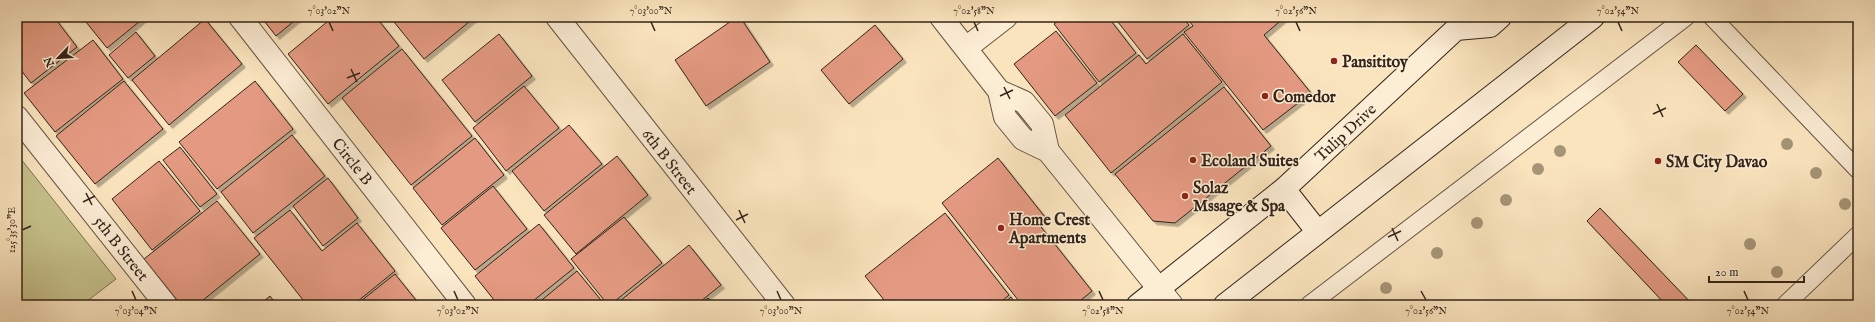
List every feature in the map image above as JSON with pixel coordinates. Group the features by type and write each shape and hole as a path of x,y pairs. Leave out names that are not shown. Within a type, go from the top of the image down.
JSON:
{"street":[{"name":"Circle B","path":"240,17 465,305"},
{"name":"6th B Street","path":"557,17 784,305"},
{"path":"941,17 1000,91 1024,102 1042,124 1048,151 1172,305"},
{"path":"966,48 1006,17"},
{"name":"Tulip Drive","path":"1138,305 1284,189 1456,28 1490,26 1500,17"},
{"path":"1225,305 1317,231 1593,17"},
{"name":"5th B Street","path":"17,117 166,305"},
{"path":"1284,189 1317,231"}],"lane":[{"path":"1310,305 1686,17"},
{"path":"1712,17 1858,170"},
{"path":"1785,305 1858,235"}],"shaded area":[{"path":"17,154 116,279 82,305 17,305"}],"building":[{"path":"28,17 54,17 77,47 31,83 17,65 17,25"},
{"path":"82,17 145,17 107,48"},
{"path":"261,17 299,17 276,36"},
{"path":"333,17 376,17 399,46 328,104 288,54"},
{"path":"390,17 475,17 424,59"},
{"path":"737,17 740,17 770,62 706,106 675,60"},
{"path":"1063,17 1108,17 1136,53 1099,82 1054,24"},
{"path":"1114,17 1182,17 1189,25 1147,59"},
{"path":"1186,17 1285,17 1264,35 1311,93 1263,130 1184,32 1193,26"},
{"path":"205,19 242,64 169,125 132,80"},
{"path":"875,25 903,59 849,104 821,70"},
{"path":"1056,31 1097,83 1055,116 1014,64"},
{"path":"136,32 155,56 128,78 109,55"},
{"path":"499,34 532,76 475,122 442,80"},
{"path":"1183,34 1222,82 1111,173 1065,115 1139,55 1146,64"},
{"path":"93,40 123,79 55,132 24,93"},
{"path":"1696,45 1743,94 1725,111 1678,62"},
{"path":"402,49 472,136 411,185 342,98"},
{"path":"124,81 163,129 95,184 56,136"},
{"path":"255,81 293,129 217,189 179,142"},
{"path":"524,86 559,128 506,171 473,128"},
{"name":"Ecoland Suites","path":"1224,87 1271,146 1175,223 1153,221 1115,174"},
{"path":"569,125 602,164 544,211 512,171"},
{"path":"292,135 325,176 253,233 221,192"},
{"path":"475,138 504,175 442,225 413,188"},
{"path":"180,147 217,194 200,207 163,160"},
{"path":"617,156 648,195 576,254 544,215"},
{"name":"Home Crest Apartments","path":"998,158 1045,217 1038,223 1092,291 1075,305 1022,305 942,203"},
{"path":"159,161 200,211 152,250 112,199"},
{"path":"328,178 358,218 323,246 293,206"},
{"path":"493,186 527,229 475,270 441,228"},
{"path":"217,201 260,254 197,305 181,305 144,259"},
{"path":"1600,208 1693,305 1666,305 1587,221"},
{"path":"290,210 322,251 357,223 395,271 353,305 307,305 254,238"},
{"path":"945,213 1009,295 997,305 888,305 865,276"},
{"path":"624,217 662,263 610,305 608,305 571,259"},
{"path":"539,224 574,268 528,305 498,305 475,276"},
{"path":"689,245 721,285 696,305 615,305"},
{"path":"577,271 605,305 537,304"},
{"path":"395,274 420,305 356,305"},
{"path":"270,296 277,305 259,305"},
{"path":"1011,297 1017,305 1002,305"},
{"path":"708,298 714,305 698,305"}],"place":[{"name":"Pansititoy","path":"1334,61"},
{"name":"Comedor","path":"1265,96"},
{"name":"Ecoland Suites","path":"1193,160"},
{"name":"SM City Davao","path":"1658,161"},
{"name":"Solaz Mssage & Spa","path":"1185,196"},
{"name":"Home Crest Apartments","path":"1001,228"}]}
